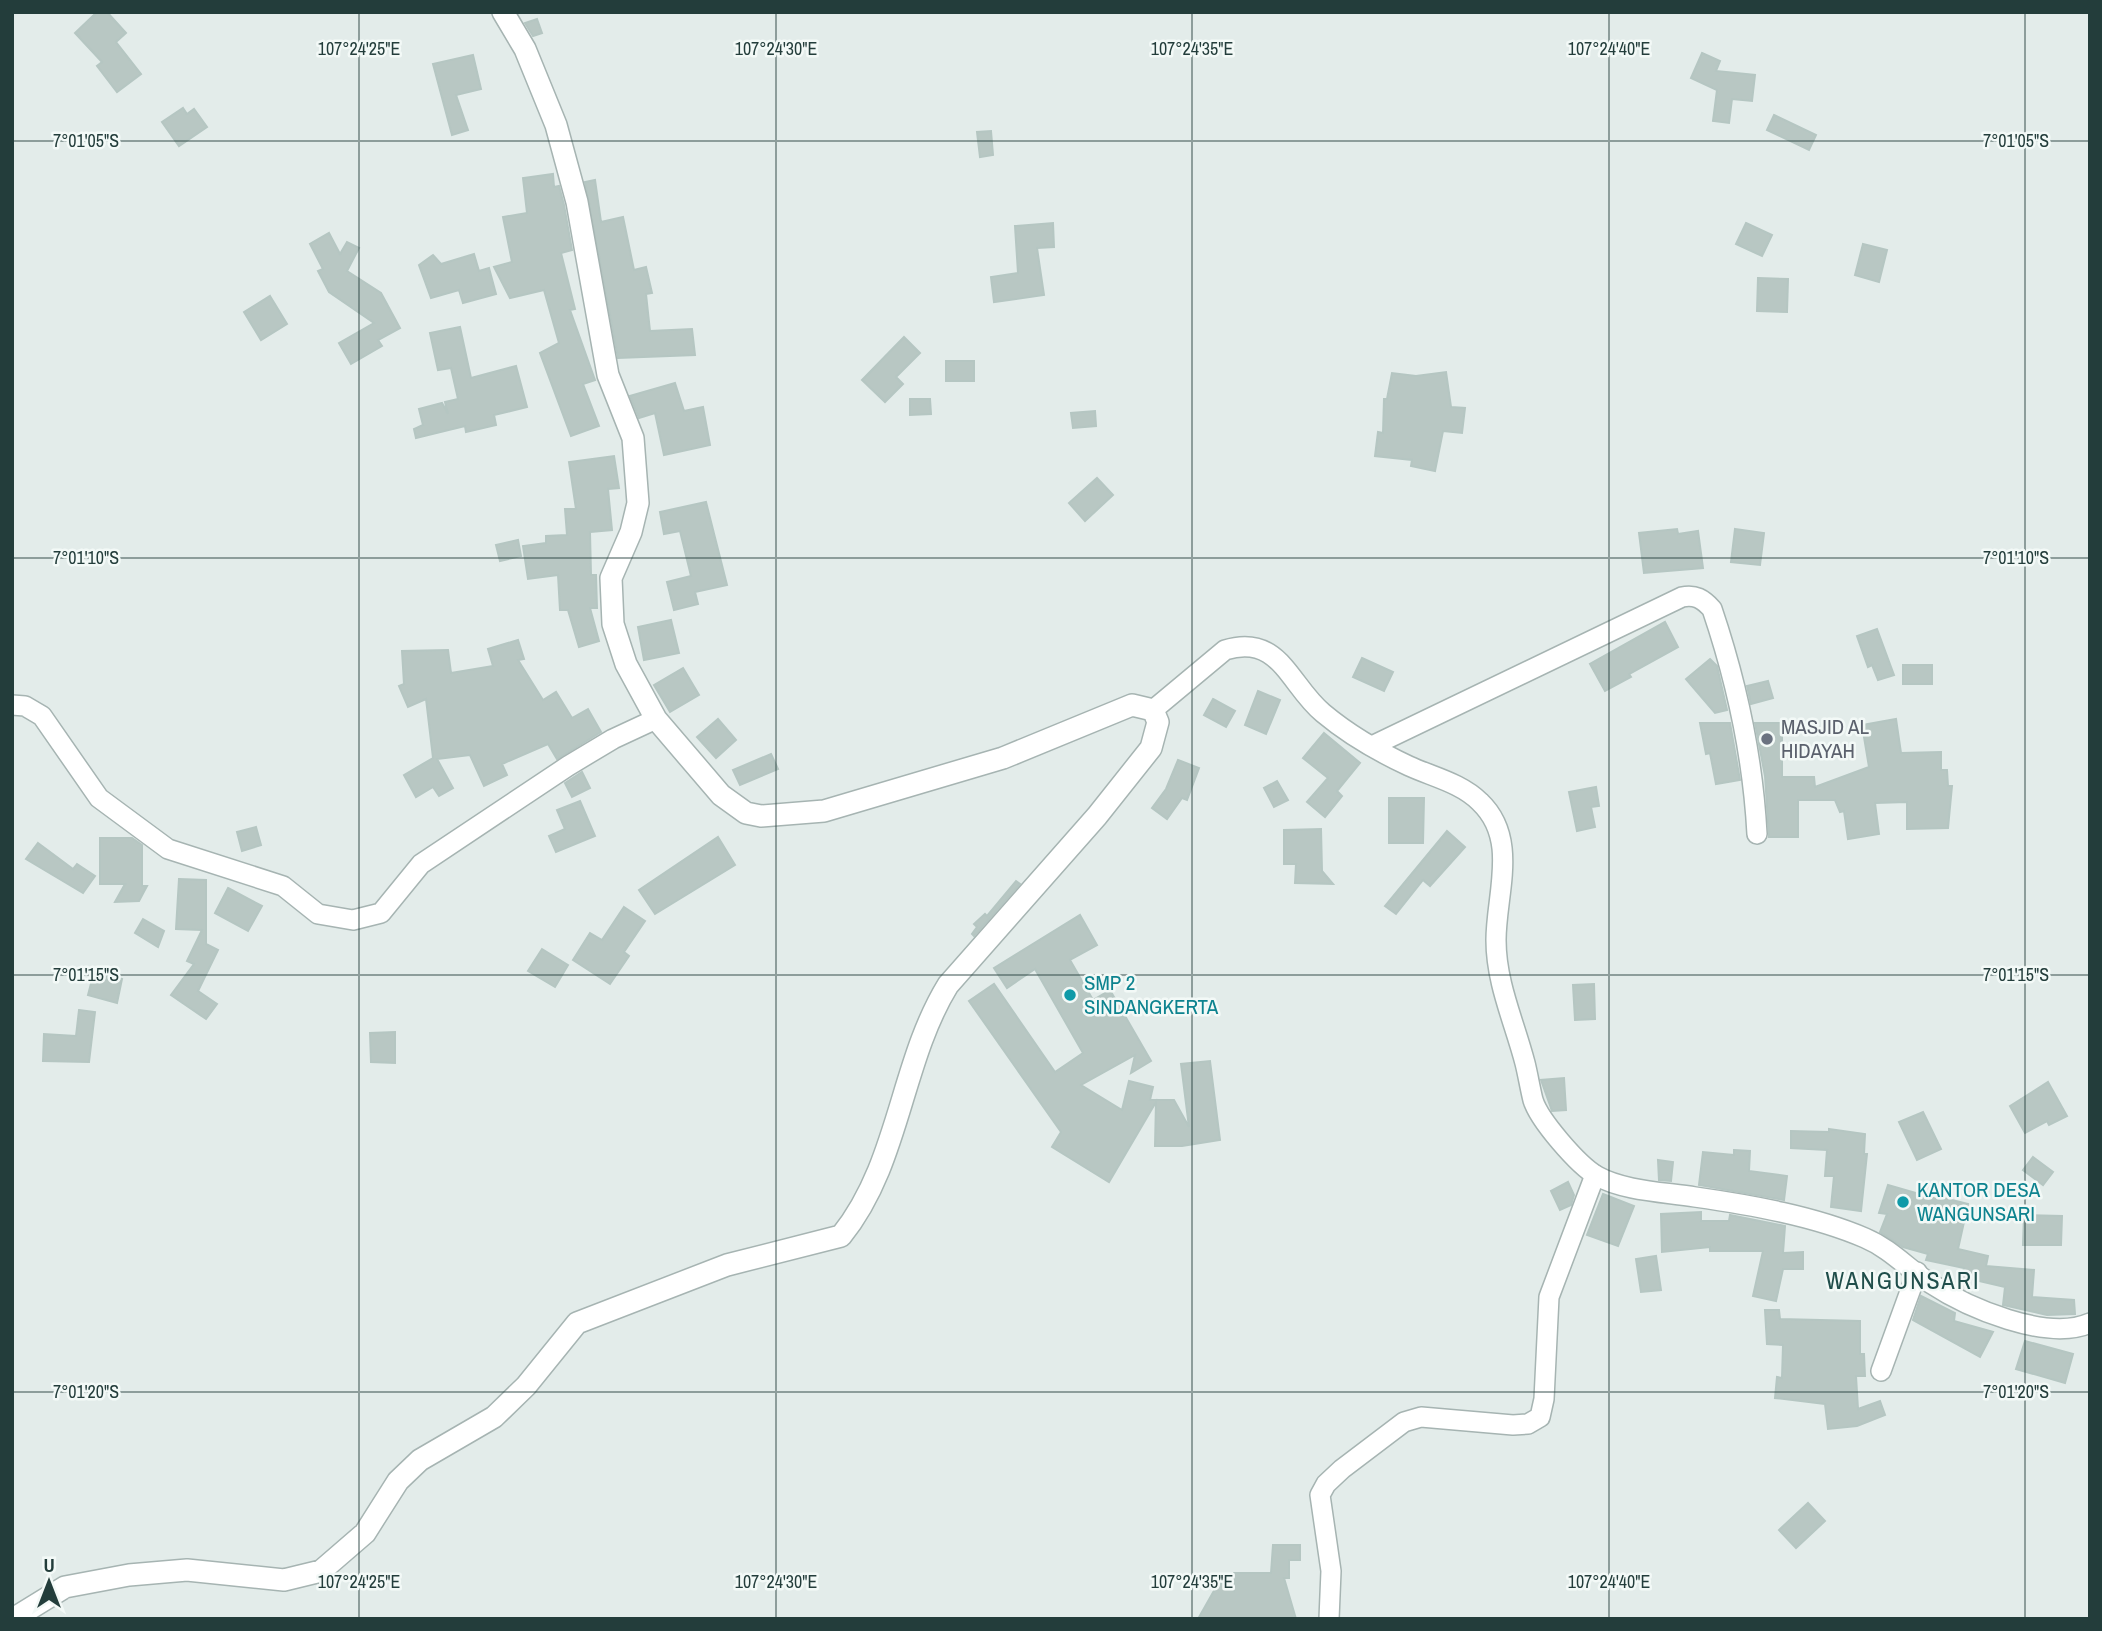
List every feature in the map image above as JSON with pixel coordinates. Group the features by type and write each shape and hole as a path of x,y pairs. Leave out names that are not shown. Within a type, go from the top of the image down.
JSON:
{"street":[{"path":"13,1619 65,1587 129,1575 187,1570 284,1580 321,1571 365,1532 398,1481 420,1460 494,1417 526,1386 577,1323 727,1265 841,1236 869,1193 896,1128 930,1015 948,985 1097,816 1151,748 1158,722 1153,710 1142,705 1122,706 1003,758 859,802 824,811 761,816 733,806 656,719 625,664 610,602 611,578 631,532 638,503 633,438 608,375 577,202 556,125 525,49 503,12"},
{"path":"1372,746 1682,597 1696,596 1712,609 1734,689 1749,761 1757,834"},
{"path":"1153,710 1225,650 1251,645 1261,648 1290,672 1317,708 1338,726 1409,766 1455,785 1482,803 1489,813 1503,851 1496,937 1497,974 1533,1100 1537,1113 1551,1133 1595,1175 1642,1189 1755,1208 1865,1238 1900,1257 1930,1283 1992,1313 2036,1326 2074,1330 2090,1323"},
{"path":"12,705 25,706 42,716 99,798 168,849 283,886 318,914 341,920 381,913 421,864 568,766 613,739 656,719"},
{"path":"1329,1619 1331,1571 1320,1512 1320,1495 1326,1484 1404,1422 1421,1417 1513,1425 1528,1424 1539,1417 1544,1399 1549,1297 1595,1175"},
{"path":"1881,1371 1917,1272"}],"building":[{"path":"97,12 107,12 126,33 116,42 141,74 117,92 97,66 102,62 75,33"},
{"path":"537,19 542,33 533,36 525,23"},
{"path":"1702,53 1720,61 1716,71 1755,75 1752,101 1732,99 1729,123 1713,121 1717,90 1691,78"},
{"path":"473,55 481,89 456,95 468,130 452,135 433,64"},
{"path":"183,108 187,114 194,109 207,127 179,146 162,122"},
{"path":"1774,115 1816,135 1809,150 1767,130"},
{"path":"991,131 993,155 980,157 977,132"},
{"path":"553,174 554,187 559,186 564,205 572,250 561,253 575,309 570,310 595,380 583,384 599,426 571,436 540,353 559,343 544,290 510,298 494,267 512,262 503,217 527,213 523,178"},
{"path":"595,180 601,222 623,217 634,270 646,267 652,293 646,294 650,331 692,329 695,355 618,358 585,182"},
{"path":"1053,223 1054,247 1037,248 1044,295 994,302 991,277 1018,273 1015,226"},
{"path":"1746,223 1772,235 1762,256 1736,244"},
{"path":"329,233 340,254 347,242 359,248 347,271 381,293 400,328 378,340 382,346 351,364 339,343 374,323 329,292 318,271 323,269 310,244"},
{"path":"1863,244 1887,250 1879,282 1855,275"},
{"path":"474,254 479,271 489,268 496,294 463,303 459,290 431,298 419,265 433,255 441,264"},
{"path":"1758,278 1788,279 1787,312 1757,311"},
{"path":"270,296 287,324 261,340 244,312"},
{"path":"460,327 471,378 516,366 527,407 494,415 496,425 466,432 465,426 416,438 414,429 423,425 419,409 442,403 448,414 445,402 458,399 451,368 438,370 430,333"},
{"path":"904,337 920,353 896,377 903,384 885,402 862,380"},
{"path":"946,361 974,361 974,381 946,381"},
{"path":"1446,372 1451,407 1465,408 1462,433 1443,431 1435,471 1411,466 1412,460 1375,456 1378,432 1383,433 1384,399 1387,399 1392,373 1416,376"},
{"path":"675,383 684,411 703,407 710,445 664,455 655,413 639,418 630,396"},
{"path":"910,399 930,399 931,414 910,415"},
{"path":"1095,411 1096,426 1073,428 1071,413"},
{"path":"614,456 619,488 608,489 612,530 590,532 591,575 596,575 597,608 590,608 599,641 579,647 568,610 560,610 558,575 528,579 523,546 546,543 546,536 567,535 565,509 576,509 569,462"},
{"path":"1097,478 1113,495 1085,521 1069,503"},
{"path":"706,502 727,585 695,592 698,604 674,610 667,582 691,576 680,531 664,534 660,512"},
{"path":"1677,529 1678,534 1698,531 1703,568 1644,573 1639,533"},
{"path":"1735,529 1764,533 1760,565 1731,562"},
{"path":"518,540 521,556 500,561 496,545"},
{"path":"671,620 679,653 644,660 638,627"},
{"path":"1665,622 1678,647 1629,674 1631,677 1605,691 1590,664"},
{"path":"1877,629 1894,675 1878,680 1872,665 1868,667 1857,636"},
{"path":"518,640 524,659 518,660 543,700 556,692 572,718 588,709 601,732 557,759 548,744 502,764 507,775 484,786 470,755 437,759 453,788 439,796 433,787 416,797 404,775 433,758 426,699 408,707 399,686 404,684 402,651 448,650 451,673 493,666 488,649"},
{"path":"1362,658 1393,672 1384,691 1353,677"},
{"path":"1710,659 1717,666 1727,710 1715,713 1686,679"},
{"path":"1903,665 1932,665 1932,684 1903,684"},
{"path":"683,668 699,695 670,712 654,685"},
{"path":"1768,681 1773,698 1751,704 1747,686"},
{"path":"1258,691 1280,700 1266,734 1245,725"},
{"path":"1213,699 1235,711 1226,727 1204,715"},
{"path":"718,719 736,740 716,758 697,737"},
{"path":"1896,719 1901,753 1941,752 1941,770 1947,770 1948,786 1952,786 1948,828 1907,829 1907,802 1875,803 1879,834 1848,839 1844,811 1840,812 1835,800 1798,800 1798,837 1769,837 1765,776 1755,723 1782,723 1782,777 1814,777 1815,787 1869,767 1862,725"},
{"path":"1700,723 1730,723 1740,780 1716,784"},
{"path":"1324,733 1360,763 1337,791 1342,796 1325,817 1307,802 1328,778 1303,758"},
{"path":"771,754 778,769 740,785 733,770"},
{"path":"1178,760 1199,768 1187,800 1182,798 1167,819 1152,808 1166,789"},
{"path":"582,772 590,788 572,797 565,783"},
{"path":"1277,781 1288,800 1274,807 1264,788"},
{"path":"1596,787 1599,806 1591,807 1595,827 1577,831 1569,792"},
{"path":"1389,798 1424,798 1423,843 1389,843"},
{"path":"580,801 595,836 556,852 549,836 565,829 557,810"},
{"path":"256,827 261,845 242,851 237,832"},
{"path":"1321,829 1322,871 1333,884 1295,883 1296,864 1284,864 1284,830"},
{"path":"1447,831 1465,847 1430,886 1423,880 1396,914 1385,906"},
{"path":"718,837 735,865 655,914 639,890"},
{"path":"100,838 132,838 142,845 142,886 147,886 139,901 115,902 125,884 100,884"},
{"path":"38,843 73,869 77,864 95,876 83,893 26,859"},
{"path":"179,879 206,880 206,944 218,950 198,991 217,1004 206,1019 171,995 194,964 187,961 202,930 176,929"},
{"path":"1016,881 1020,884 974,936 972,934 977,927 974,924 985,914 987,916"},
{"path":"228,888 262,906 248,931 215,913"},
{"path":"624,907 645,921 624,952 629,956 610,984 573,960 590,933 602,940"},
{"path":"1080,915 1097,945 1070,960 1093,1000 1110,990 1151,1061 1131,1073 1135,1055 1081,1085 1122,1110 1129,1081 1153,1087 1150,1100 1174,1100 1189,1127 1181,1064 1210,1061 1220,1140 1182,1146 1155,1146 1156,1102 1109,1182 1052,1147 1061,1132 969,1001 994,984 1055,1072 1083,1053 1035,969 1007,988 994,968"},
{"path":"143,919 164,931 158,947 135,933"},
{"path":"542,949 568,965 555,987 528,971"},
{"path":"94,972 122,979 117,1003 88,995"},
{"path":"1594,984 1595,1019 1575,1020 1573,985"},
{"path":"79,1010 95,1012 89,1062 43,1061 44,1034 76,1036"},
{"path":"395,1032 395,1063 371,1062 370,1033"},
{"path":"1564,1078 1566,1110 1552,1111 1541,1080"},
{"path":"2048,1082 2067,1116 2049,1125 2047,1121 2025,1133 2010,1106"},
{"path":"1923,1112 1941,1149 1917,1160 1899,1122"},
{"path":"1829,1129 1865,1134 1864,1154 1867,1154 1861,1211 1831,1207 1834,1176 1825,1176 1827,1150 1791,1148 1791,1131 1829,1132"},
{"path":"1734,1150 1750,1151 1749,1171 1787,1176 1784,1200 1699,1185 1703,1152 1734,1155"},
{"path":"2033,1157 2053,1172 2043,1185 2023,1170"},
{"path":"1658,1160 1673,1162 1671,1181 1659,1180"},
{"path":"1568,1182 1574,1195 1571,1205 1560,1210 1551,1191"},
{"path":"1888,1185 1940,1200 1940,1197 1968,1204 1958,1249 1988,1256 1986,1266 2034,1270 2032,1297 2074,1300 2075,1314 2047,1315 2003,1305 2005,1287 1962,1277 1964,1268 1926,1260 1928,1254 1903,1247 1880,1232 1887,1214 1879,1213"},
{"path":"1603,1194 1634,1206 1618,1246 1587,1235"},
{"path":"1701,1212 1701,1221 1729,1221 1730,1215 1785,1226 1783,1253 1803,1252 1803,1269 1783,1269 1776,1301 1753,1296 1763,1251 1710,1251 1710,1247 1662,1252 1661,1214"},
{"path":"2024,1215 2062,1216 2061,1245 2023,1245"},
{"path":"1656,1256 1661,1290 1641,1292 1636,1259"},
{"path":"1921,1296 1955,1313 1954,1321 1993,1332 1980,1357 1913,1320"},
{"path":"1765,1310 1779,1310 1780,1319 1860,1321 1860,1354 1864,1354 1865,1376 1856,1376 1858,1409 1880,1401 1885,1415 1857,1426 1828,1429 1825,1404 1775,1398 1777,1377 1782,1378 1783,1345 1767,1344"},
{"path":"2025,1341 2073,1354 2065,1383 2016,1369"},
{"path":"1808,1503 1825,1521 1796,1548 1779,1530"},
{"path":"1273,1545 1300,1545 1300,1560 1289,1560 1289,1578 1284,1578 1296,1619 1198,1619 1219,1582 1234,1591 1234,1573 1271,1573"}],"place":[{"name":"MASJID AL HIDAYAH","path":"1767,739"},
{"name":"SMP 2 SINDANGKERTA","path":"1070,995"},
{"name":"KANTOR DESA WANGUNSARI","path":"1903,1202"}],"district":[{"name":"WANGUNSARI","path":"1903,1281"}]}
